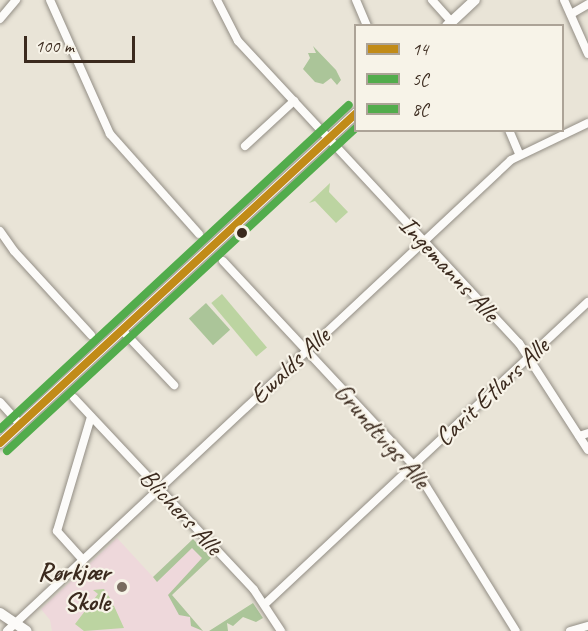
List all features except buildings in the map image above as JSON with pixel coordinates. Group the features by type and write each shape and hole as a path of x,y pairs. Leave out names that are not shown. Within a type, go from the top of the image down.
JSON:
{"street":[{"path":"0,19 16,0"},
{"path":"50,0 110,134 199,234"},
{"name":"Ingemanns Alle","path":"217,0 238,40 530,358 588,450"},
{"path":"356,0 366,24"},
{"path":"432,0 449,23 475,0"},
{"path":"564,0 588,54"},
{"path":"571,14 588,4"},
{"path":"245,146 294,101"},
{"path":"0,443 354,114"},
{"name":"Ewalds Alle","path":"6,631 519,153 588,123"},
{"path":"510,132 519,153"},
{"path":"0,231 14,251 91,335"},
{"name":"Grundtvigs Alle","path":"223,261 413,465 516,631"},
{"name":"Carit Etlars Alle","path":"265,604 588,302"},
{"path":"122,330 174,385"},
{"name":"Blichers Alle","path":"74,398 265,604 281,631"},
{"path":"0,402 20,424"},
{"path":"83,560 57,531 92,417"},
{"path":"579,436 588,433"},
{"path":"0,613 27,631"},
{"path":"570,631 588,626"}],"shaded area":[{"name":"Rørkjær Skole","path":"117,538 153,577 193,539 211,558 172,595 203,631 52,631 50,620 41,609"}],"green space":[{"path":"313,46 336,70 341,80 337,85 331,78 323,84 315,82 303,69 310,58 308,53 316,53"},
{"path":"330,183 329,192 348,212 336,223 315,201 309,203"},
{"path":"222,294 267,348 256,357 211,303"},
{"path":"206,303 230,330 213,345 189,318"},
{"path":"193,539 211,558 172,595 203,631 191,626 190,617 179,615 168,595 202,558 192,548 157,582 153,577"},
{"path":"104,589 110,598 107,603 114,606 124,628 84,631 75,624 98,594 93,590"},
{"path":"253,603 263,618 256,622 243,617 233,626 227,623 228,631 209,631"}],"transit line":[{"name":"8C","path":"0,429 349,105"},
{"name":"14","path":"0,443 354,115"},
{"name":"5C","path":"7,451 354,130"}],"place":[{"name":"Rørkjær Skole","path":"122,587"}]}
